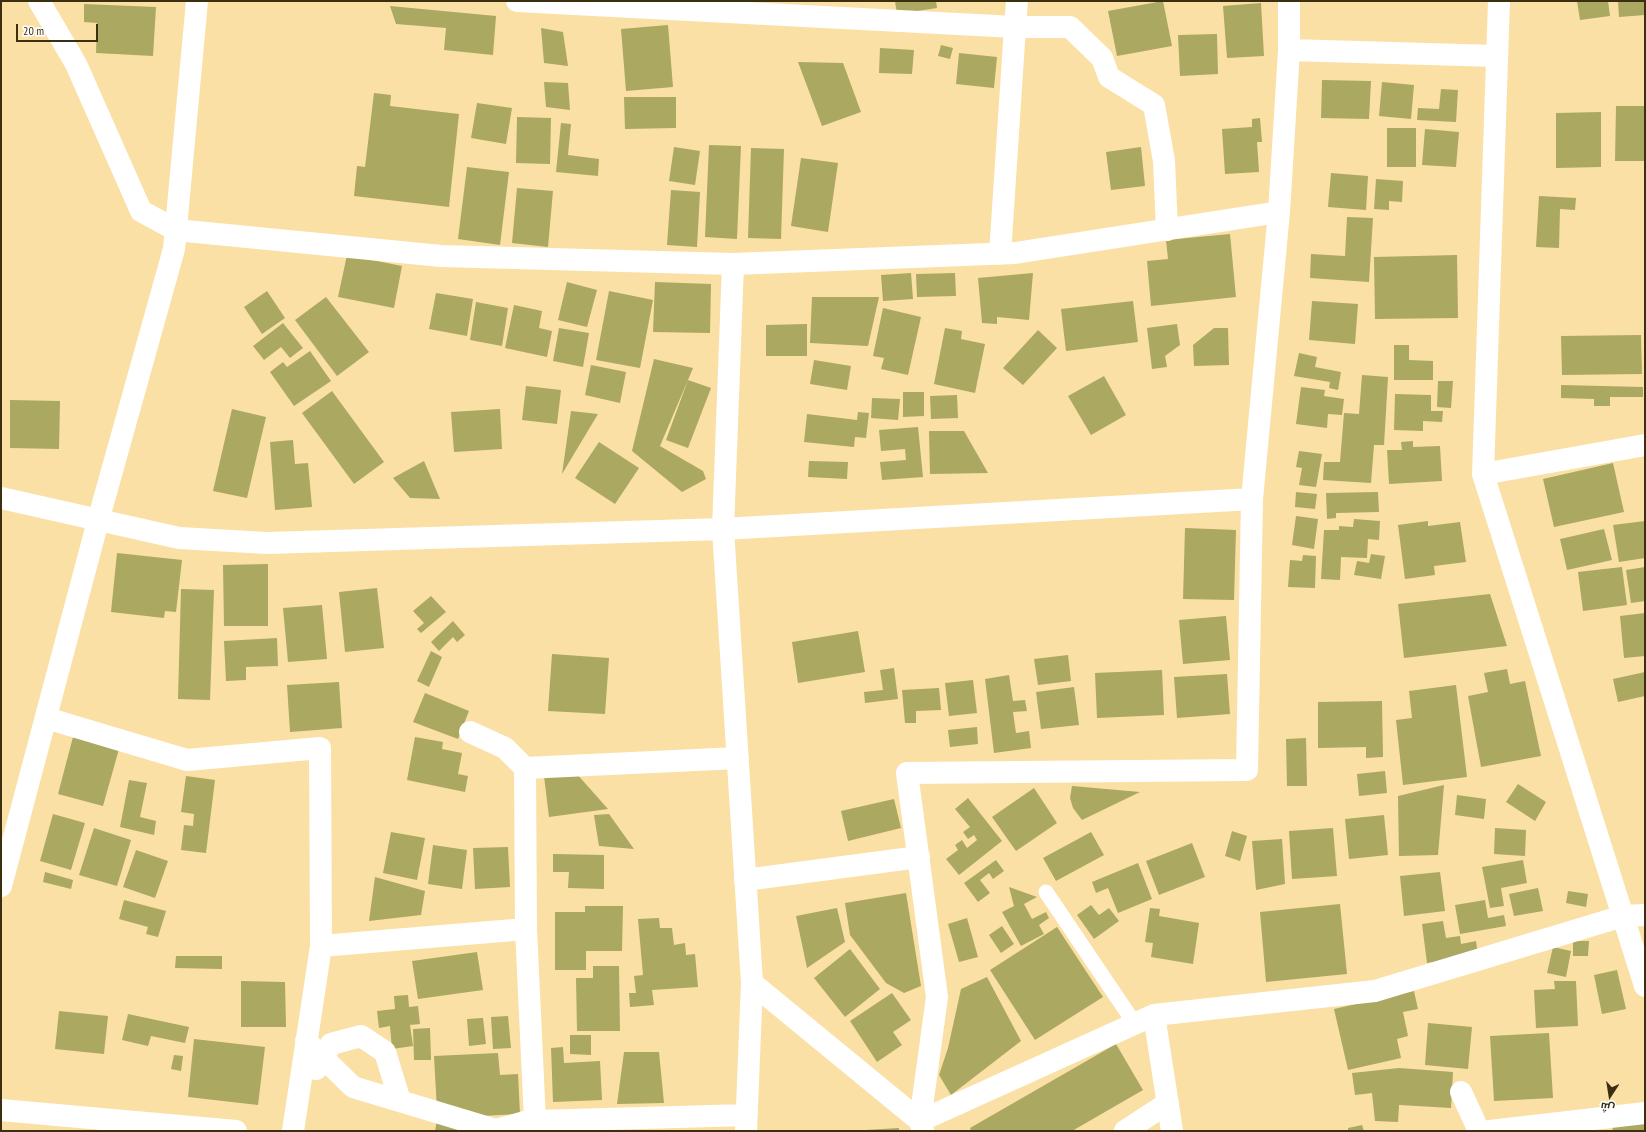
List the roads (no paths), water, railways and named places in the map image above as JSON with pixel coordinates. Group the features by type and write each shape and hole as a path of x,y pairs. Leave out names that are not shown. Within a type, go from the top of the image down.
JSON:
{"street":[{"path":"39,1 76,64 141,211 176,230 440,256 733,264 1015,253 1279,212"},
{"path":"1,886 98,521 174,249 196,1"},
{"path":"517,1 1015,27 1070,27 1102,58 1109,77 1154,105 1164,161 1167,230"},
{"path":"1000,254 1016,1"},
{"path":"922,1126 937,997 907,773 1247,770 1252,499 1279,212 1289,50 1289,1"},
{"path":"1499,1 1483,474 1645,986"},
{"path":"1289,50 1497,56"},
{"path":"306,1041 353,1087 496,1130 535,1119 535,1121 575,1126 746,1123 752,984 723,529 733,264"},
{"path":"1483,474 1645,445"},
{"path":"1,498 179,538 267,543 723,529 1252,499"},
{"path":"46,718 187,760 320,748 321,946 293,1131"},
{"path":"470,732 505,748 525,768 526,928 535,1119"},
{"path":"525,768 738,758"},
{"path":"745,880 919,857"},
{"path":"922,1126 1145,1020 1375,991 1623,916 1645,915"},
{"path":"321,946 526,928"},
{"path":"752,984 922,1126"},
{"path":"1145,1020 1168,1103 1172,1131"},
{"path":"297,1106 322,1056 331,1044 361,1036 386,1052 400,1101"},
{"path":"1461,1092 1479,1131"},
{"path":"1125,1131 1168,1103"},
{"path":"1,1110 236,1131"},
{"path":"1490,1131 1645,1113"}],"lane":[{"path":"1046,892 1145,1020"}]}
